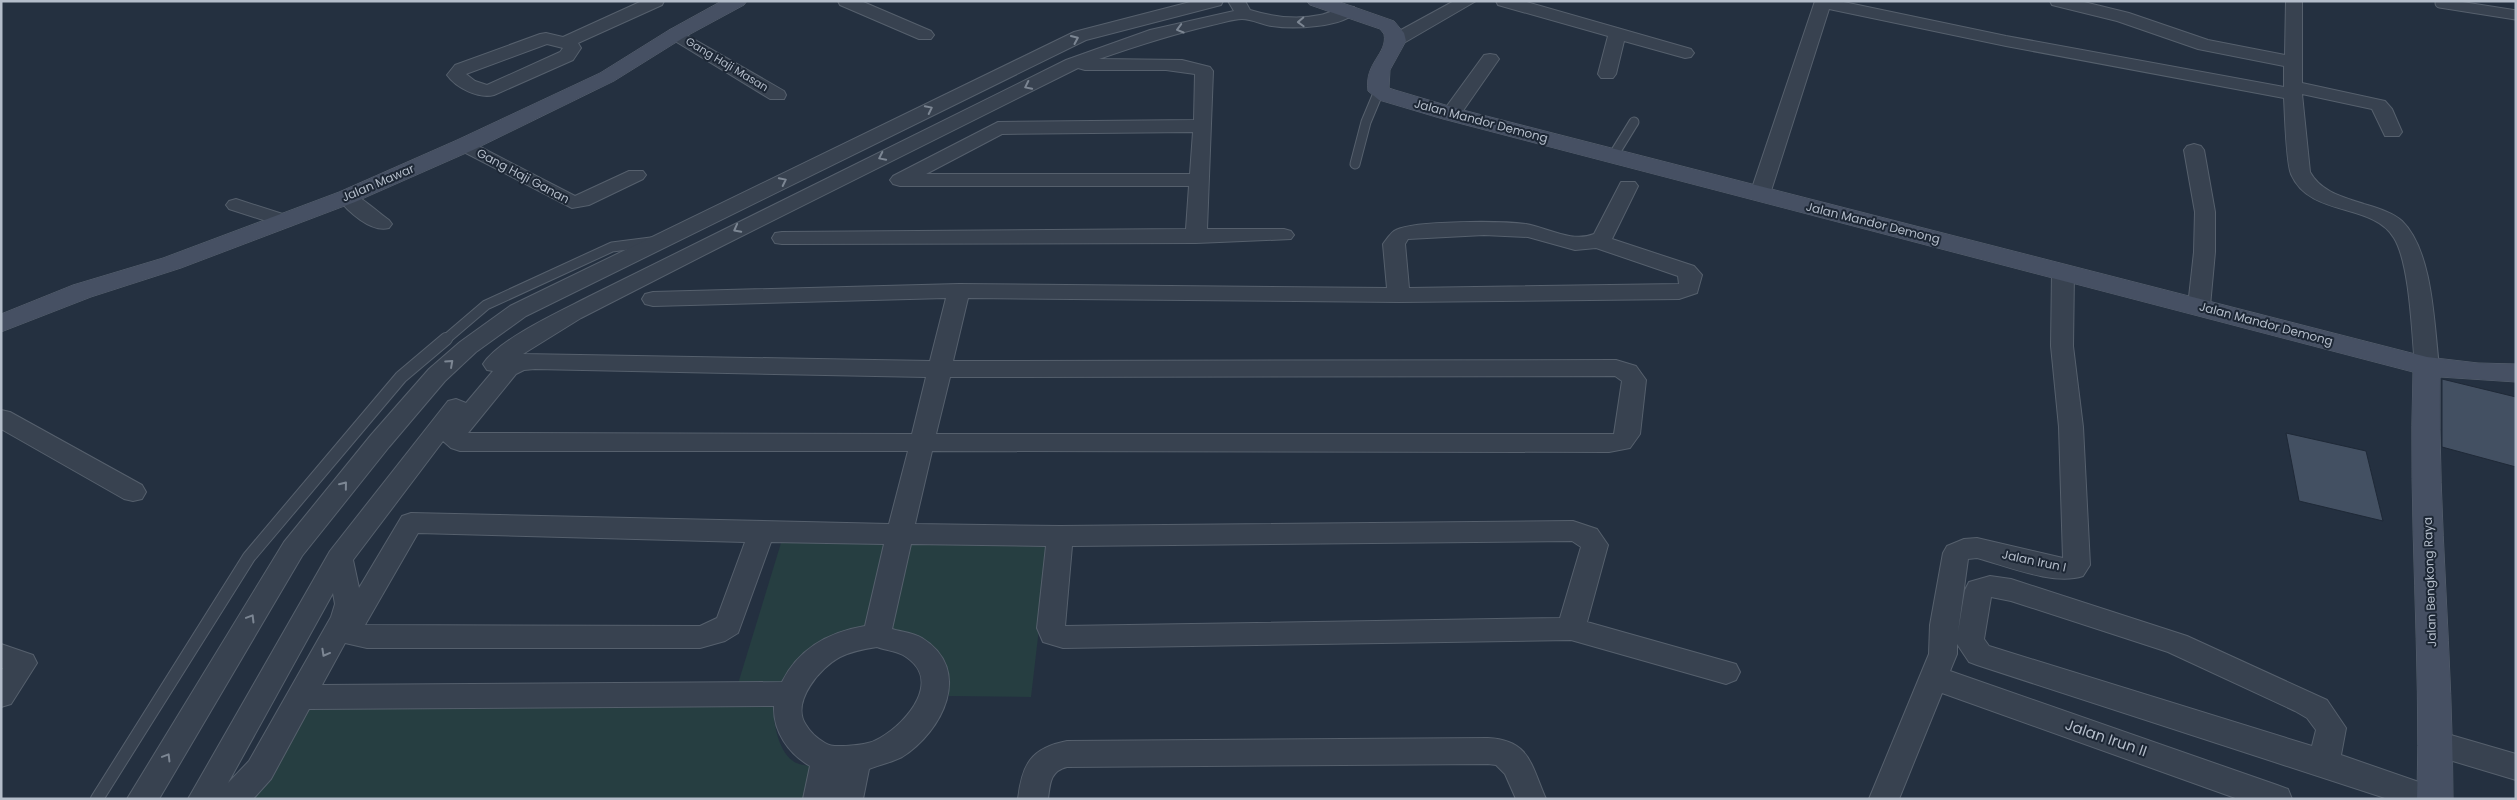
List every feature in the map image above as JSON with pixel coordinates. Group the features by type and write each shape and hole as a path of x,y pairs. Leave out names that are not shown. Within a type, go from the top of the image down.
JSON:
{"main road":[{"name":"Jalan Mawar","path":"1,324 82,291 172,263 347,197 465,145 607,77 676,34 737,1"},
{"path":"1333,5 1387,25 1394,33 1396,40 1392,51 1376,73 1376,83 1379,91"},
{"name":"Jalan Mandor Demong","path":"1379,91 1451,114 2428,366 2478,372 2516,373"},
{"name":"Jalan Bengkong Raya","path":"2428,366 2425,410 2428,546 2437,744 2435,799"}],"street":[{"path":"567,42 572,48 563,59 497,88 482,90 469,85 456,75 461,69 543,38 554,38 567,42 656,1"},
{"path":"846,1 925,35"},
{"path":"1396,40 1444,12 1468,1"},
{"path":"1504,1 1685,53"},
{"path":"2058,1 2123,17 2204,45 2293,62"},
{"path":"2294,1 2293,90 2302,181 2324,196 2374,213 2388,221 2405,237 2417,280 2428,366"},
{"path":"1760,194 1823,2 2026,45 2378,105 2383,109 2392,132"},
{"path":"142,799 293,549 436,375 468,347 518,311 1080,36 1210,8 1240,8 1269,20 1300,23 1335,17 1333,5"},
{"path":"203,799 340,558 480,376 511,351 572,315 754,220 1072,64 1210,8"},
{"path":"1607,74 1617,33"},
{"name":"Gang Haji Masan","path":"676,34 777,95"},
{"path":"1451,114 1490,59"},
{"path":"1072,64 1151,65 1199,68 1204,71 1203,126 1196,237"},
{"path":"1200,180 900,180 998,128 1203,126"},
{"name":"Gang Haji Ganan","path":"465,145 572,202 582,201 636,175"},
{"path":"2194,150 2204,196 2205,226 2205,255 2199,306"},
{"path":"1597,241 1602,238 1628,186"},
{"path":"347,197 353,204 382,224"},
{"path":"236,205 285,221"},
{"path":"653,299 959,291 1399,295 1679,292 1689,288 1691,275 1686,271 1597,241 1571,243 1513,229 1409,232 1401,235 1394,244 1399,295"},
{"path":"782,238 1284,236"},
{"name":"Jalan Irun I","path":"1884,799 1935,678 1943,654 1944,625 1956,553 1964,549 1977,548 2054,568 2074,569 2077,565 2071,427 2062,346 2064,272"},
{"path":"878,636 900,533 959,291"},
{"path":"519,362 940,369 1616,368 1628,372 1634,380 1628,434 1621,442 922,444 460,442 454,438 454,434 508,368 519,362"},
{"path":"1,418 133,492"},
{"path":"761,532 728,625 715,633 690,637 367,637 353,634 351,625 411,523 761,532 1060,536 1573,531 1588,536 1595,545 1571,629"},
{"path":"1060,536 1051,628 1053,634 1063,637 1571,629 1726,672"},
{"path":"233,799 260,770 344,619 348,604 340,558"},
{"path":"2324,763 2331,728 2317,709 2305,702 2178,644 2011,590 1989,586 1983,587 1980,590 1970,641 1979,654 2324,763 2428,799"},
{"path":"878,636 899,639 916,647 929,660 936,677 936,695 928,715 914,732 895,746 872,756 856,759 827,759 798,740 790,726 787,710 790,694 797,678 809,664 824,652 841,643 859,638 878,636"},
{"path":"1,656 23,663 1,695"},
{"name":"Jalan Irun II","path":"1935,678 2277,799"},
{"path":"300,697 790,694"},
{"path":"2437,744 2516,767"},
{"path":"1033,799 1036,779 1041,767 1048,758 1067,754 1488,751 1504,752 1516,765 1531,799"},
{"path":"818,799 827,759"},
{"path":"848,799 856,759"}],"lane":[{"path":"2440,2 2516,15"},
{"path":"1355,164 1366,122 1379,91"},
{"path":"1613,156 1634,122"},
{"path":"97,799 249,557 401,377 486,305 612,247 661,241"}],"green space":[{"path":"891,542 870,629 785,687 737,687 781,543"},
{"path":"907,543 1049,543 1031,697 949,696 945,670 888,630"},
{"path":"773,702 775,725 783,750 795,762 816,767 823,799 255,799 302,706"}],"building":[{"path":"2442,379 2516,397 2516,467 2442,447"},
{"path":"2286,433 2366,451 2383,521 2299,501"}]}
